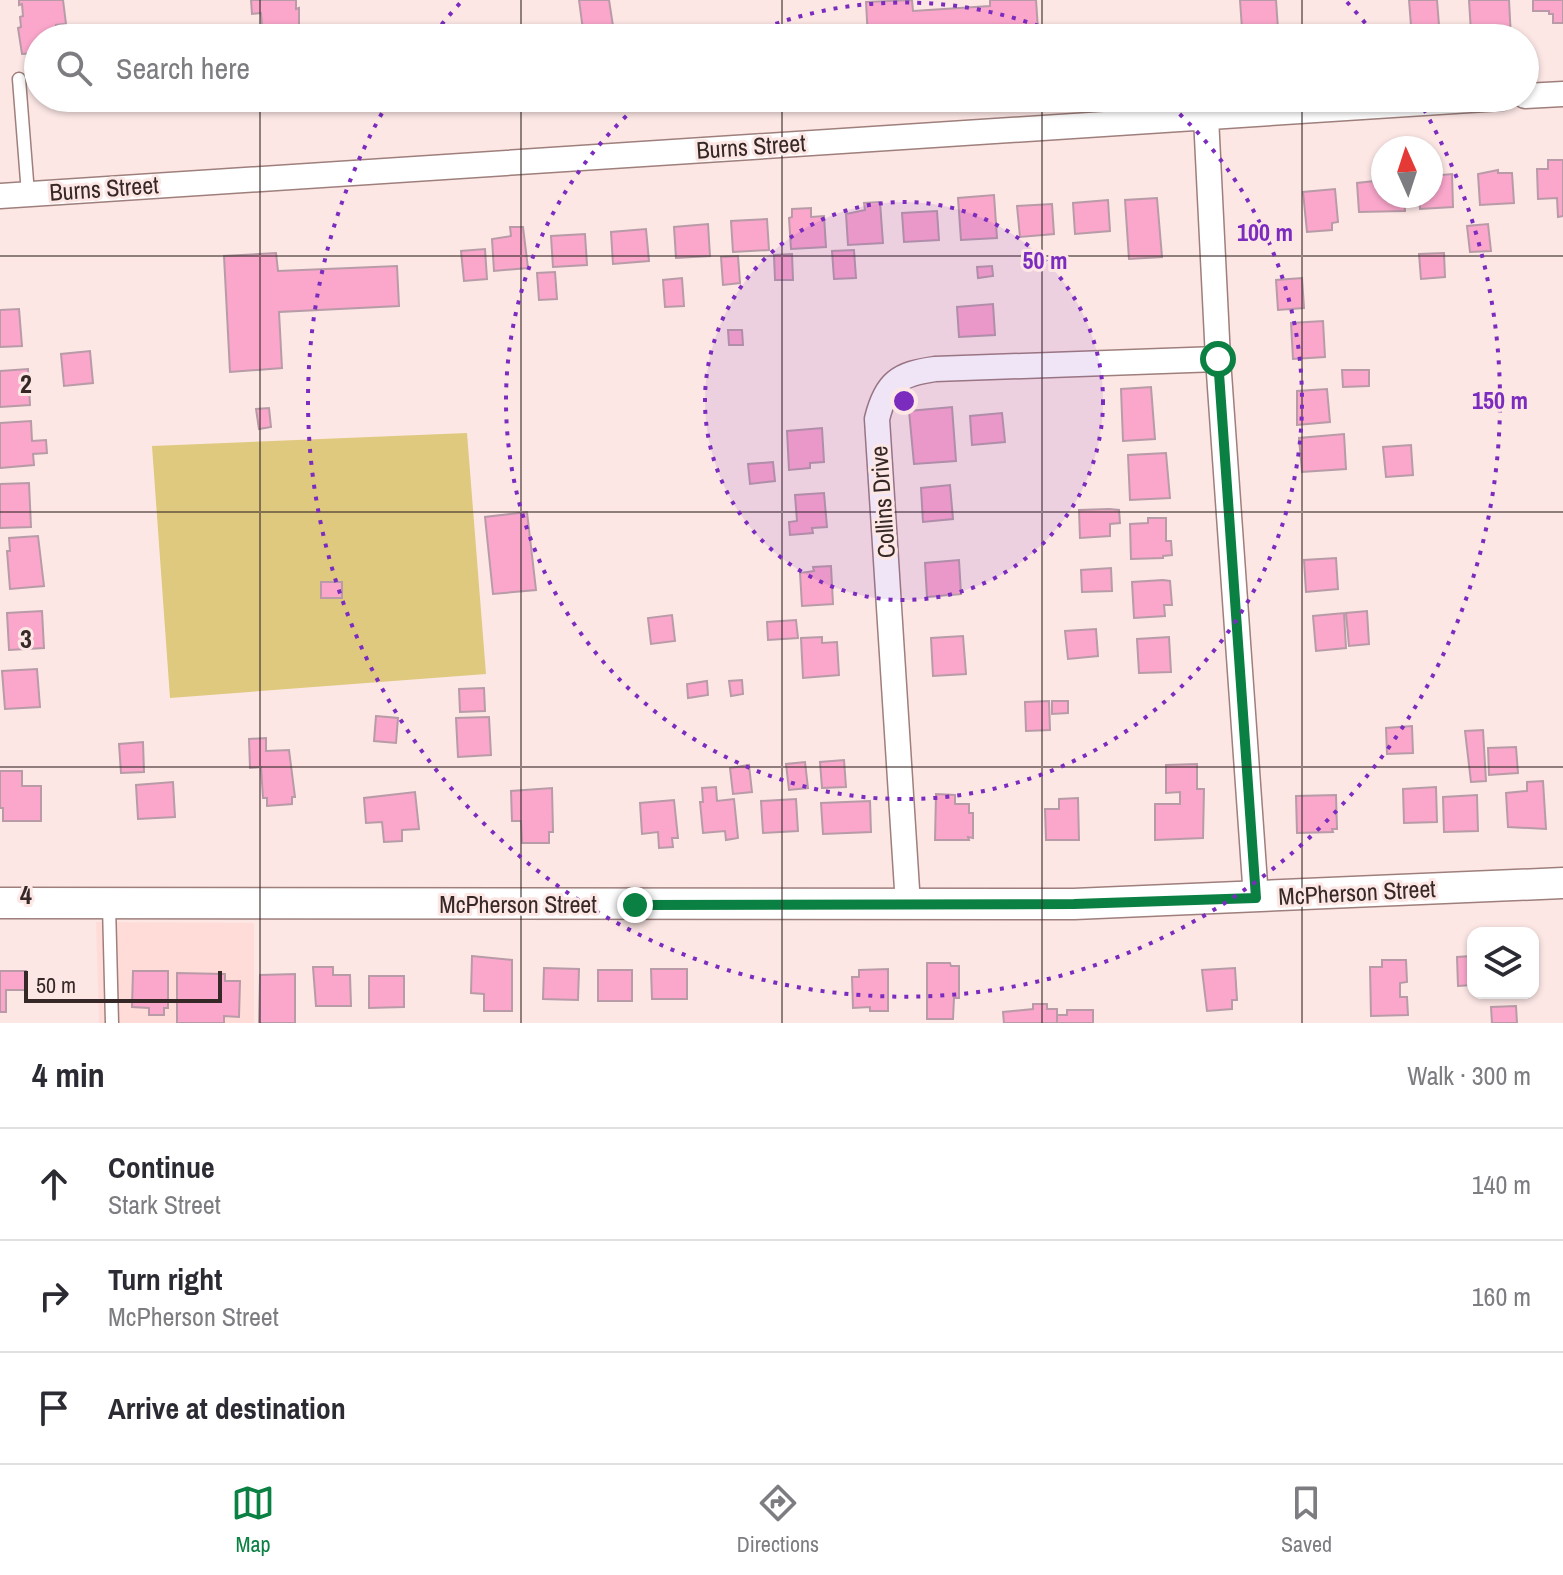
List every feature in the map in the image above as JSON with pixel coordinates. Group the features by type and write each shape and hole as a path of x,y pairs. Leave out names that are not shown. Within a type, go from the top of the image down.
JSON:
{"street":[{"path":"1539,95 1563,94"},
{"name":"Burns Street","path":"0,196 1284,112"},
{"path":"1206,117 1218,359 1256,898"},
{"name":"Collins Drive","path":"908,905 877,419 887,390 911,373 935,369 1218,359"},
{"name":"McPherson Street","path":"0,903 1074,904 1563,883"}],"lane":[{"path":"19,79 28,194"},
{"path":"109,905 112,1023"}],"shaded area":[{"path":"467,433 486,674 170,698 152,446"},
{"path":"96,922 254,923 254,1023 99,1023"}],"building":[{"path":"19,0 63,0 66,24 24,24 22,54 18,28 23,16 22,4 19,5"},
{"path":"251,0 296,0 299,24 262,24 261,13 252,14"},
{"path":"579,0 609,0 613,24 582,24"},
{"path":"912,0 913,11 990,6 990,0 1036,0 1038,24 867,24 866,2"},
{"path":"1240,0 1276,0 1278,24 1242,24"},
{"path":"1409,0 1437,0 1439,24 1411,24"},
{"path":"1469,0 1509,0 1510,24 1470,24"},
{"path":"1533,0 1563,0 1563,23 1553,23 1553,14 1549,11 1533,11"},
{"path":"1548,160 1563,160 1563,216 1558,217 1557,198 1538,199 1537,169 1548,169"},
{"path":"1498,170 1498,173 1512,173 1514,203 1480,205 1478,174"},
{"path":"1452,174 1453,207 1443,208 1443,175"},
{"path":"1371,181 1371,208 1405,208 1405,211 1359,212 1357,183"},
{"path":"1335,189 1338,222 1332,223 1332,230 1307,232 1303,192"},
{"path":"994,195 997,238 961,240 958,198"},
{"path":"1157,198 1162,257 1129,259 1125,200"},
{"path":"1108,200 1110,231 1075,234 1073,203"},
{"path":"880,202 883,243 848,245 846,214 865,210 864,203"},
{"path":"1052,204 1054,234 1020,237 1017,206"},
{"path":"811,208 811,217 824,216 826,247 791,249 789,218 792,217 792,209"},
{"path":"937,211 939,240 904,242 902,213"},
{"path":"767,219 769,250 733,252 731,221"},
{"path":"708,224 710,256 676,258 674,227"},
{"path":"1488,224 1491,251 1470,252 1467,226"},
{"path":"510,227 523,227 528,268 494,271 492,239 511,236"},
{"path":"646,229 649,261 613,264 611,232"},
{"path":"585,234 587,265 553,267 551,236"},
{"path":"485,249 487,279 464,281 461,251"},
{"path":"854,250 856,278 834,279 832,251"},
{"path":"276,253 278,271 397,266 399,306 279,312 282,368 230,372 224,256"},
{"path":"1444,253 1445,277 1421,279 1419,254"},
{"path":"792,254 793,280 775,280 774,255"},
{"path":"738,256 740,283 723,285 721,257"},
{"path":"992,266 993,276 978,278 977,267"},
{"path":"555,272 557,299 539,300 537,273"},
{"path":"682,278 684,306 665,307 663,280"},
{"path":"1302,278 1304,308 1278,310 1276,280"},
{"path":"993,304 995,335 959,337 957,307"},
{"path":"19,309 22,346 0,347 0,310"},
{"path":"1323,321 1325,357 1293,359 1291,323"},
{"path":"728,330 742,330 743,345 729,345"},
{"path":"90,351 93,383 64,386 61,354"},
{"path":"28,369 30,405 0,407 0,371"},
{"path":"1342,370 1369,370 1369,386 1343,387"},
{"path":"1151,387 1155,439 1123,441 1121,389"},
{"path":"1327,389 1330,422 1297,425 1297,391"},
{"path":"952,407 956,461 914,464 909,411"},
{"path":"269,408 271,427 259,429 256,409"},
{"path":"1002,413 1005,442 972,445 970,416"},
{"path":"31,421 32,441 46,440 47,453 33,454 34,465 0,468 0,423"},
{"path":"822,428 824,462 810,463 810,468 789,470 787,431"},
{"path":"1344,434 1346,469 1302,472 1299,438"},
{"path":"1411,445 1413,475 1386,477 1383,447"},
{"path":"1166,453 1170,498 1130,500 1128,455"},
{"path":"773,462 775,481 750,484 748,464"},
{"path":"29,483 31,527 0,528 0,484"},
{"path":"950,485 953,519 923,522 921,488"},
{"path":"824,493 827,527 812,528 813,533 790,535 789,522 797,521 795,495"},
{"path":"1079,510 1119,510 1120,523 1110,524 1110,536 1080,538"},
{"path":"527,512 536,590 493,594 485,517"},
{"path":"1148,518 1166,518 1166,541 1171,541 1172,555 1131,559 1130,524 1148,523"},
{"path":"38,536 44,586 10,589 9,538"},
{"path":"1336,558 1338,589 1306,592 1304,560"},
{"path":"959,560 961,594 927,597 925,563"},
{"path":"831,566 833,604 802,606 800,573 814,571 813,567"},
{"path":"1111,568 1112,591 1082,592 1081,570"},
{"path":"1170,581 1172,605 1164,605 1165,616 1134,618 1132,582"},
{"path":"321,582 342,582 342,598 321,598"},
{"path":"42,611 44,648 9,650 7,613"},
{"path":"1367,611 1369,644 1349,646 1346,613"},
{"path":"1344,613 1346,648 1316,651 1313,616"},
{"path":"672,615 675,641 651,644 648,618"},
{"path":"796,620 798,638 768,640 767,622"},
{"path":"1096,629 1098,656 1068,659 1065,631"},
{"path":"963,636 966,674 933,676 931,638"},
{"path":"822,637 822,643 837,642 839,675 803,678 801,638"},
{"path":"1169,637 1171,672 1139,673 1137,639"},
{"path":"37,669 40,707 5,709 2,671"},
{"path":"742,680 743,694 731,696 729,681"},
{"path":"707,681 708,695 688,698 687,684"},
{"path":"484,688 485,711 460,712 459,689"},
{"path":"1049,701 1050,730 1026,731 1025,702"},
{"path":"1052,701 1068,701 1068,713 1052,714"},
{"path":"376,716 398,718 396,743 374,741"},
{"path":"489,717 491,755 458,757 456,718"},
{"path":"1412,726 1413,753 1387,754 1386,728"},
{"path":"1483,730 1486,781 1471,782 1465,731"},
{"path":"266,738 266,751 289,750 295,797 292,797 292,804 267,806 267,798 263,798 261,767 250,768 249,739"},
{"path":"143,742 144,772 121,773 119,744"},
{"path":"1516,747 1518,773 1489,775 1488,748"},
{"path":"844,760 846,787 822,788 820,762"},
{"path":"805,762 808,788 789,790 786,764"},
{"path":"1197,764 1197,789 1204,789 1203,838 1155,840 1155,804 1180,804 1180,792 1166,793 1166,765"},
{"path":"749,765 752,792 733,794 730,768"},
{"path":"0,771 22,771 22,786 41,786 41,821 3,821"},
{"path":"1543,781 1546,829 1508,827 1506,793 1527,791 1527,782"},
{"path":"173,782 175,817 138,819 136,785"},
{"path":"716,787 717,801 734,799 738,838 726,840 725,831 703,833 702,788"},
{"path":"1436,787 1437,822 1404,823 1403,789"},
{"path":"552,788 553,832 549,832 549,843 522,843 521,821 512,821 511,791"},
{"path":"415,792 419,829 402,830 402,841 384,842 382,822 366,823 364,798"},
{"path":"936,794 955,795 955,804 969,804 969,813 973,813 973,838 935,840"},
{"path":"1336,795 1337,829 1332,829 1333,832 1297,833 1296,796"},
{"path":"1477,795 1478,831 1444,832 1443,797"},
{"path":"1078,798 1079,840 1046,840 1045,809 1059,809 1059,799"},
{"path":"796,799 798,831 763,833 761,801"},
{"path":"674,800 678,838 672,838 673,847 659,848 658,832 642,834 640,803"},
{"path":"870,801 871,832 823,834 821,803"},
{"path":"472,956 512,960 512,1011 484,1011 484,994 471,993"},
{"path":"1467,956 1467,985 1458,986 1457,957"},
{"path":"1382,960 1406,960 1407,982 1400,983 1400,997 1407,997 1408,1015 1371,1016 1370,967 1382,967"},
{"path":"927,963 959,966 959,998 954,998 953,1019 927,1019"},
{"path":"313,967 333,967 333,975 350,975 351,1006 316,1006"},
{"path":"544,968 579,969 578,1000 543,999"},
{"path":"1235,968 1237,1000 1232,1000 1232,1009 1207,1011 1202,970"},
{"path":"651,969 687,969 687,999 652,999"},
{"path":"888,969 888,1011 870,1011 870,1007 853,1008 852,977 859,977 859,970"},
{"path":"598,970 632,970 632,1001 598,1001"},
{"path":"0,971 26,971 26,990 6,990 6,1012 0,1012"},
{"path":"133,971 168,971 168,1008 164,1008 164,1015 149,1015 149,1008 132,1007"},
{"path":"177,973 225,974 225,981 240,981 239,1017 224,1016 224,1023 177,1023"},
{"path":"295,974 295,1023 259,1023 260,975"},
{"path":"369,976 404,976 404,1007 369,1008"},
{"path":"1033,1004 1047,1004 1047,1009 1057,1009 1057,1023 1004,1023 1003,1012 1033,1009"},
{"path":"1516,1006 1517,1023 1492,1023 1491,1007"},
{"path":"1067,1010 1093,1010 1093,1023 1057,1023 1057,1015 1067,1015"}],"route":[{"path":"635,905 1074,904 1256,898 1218,359"}]}
